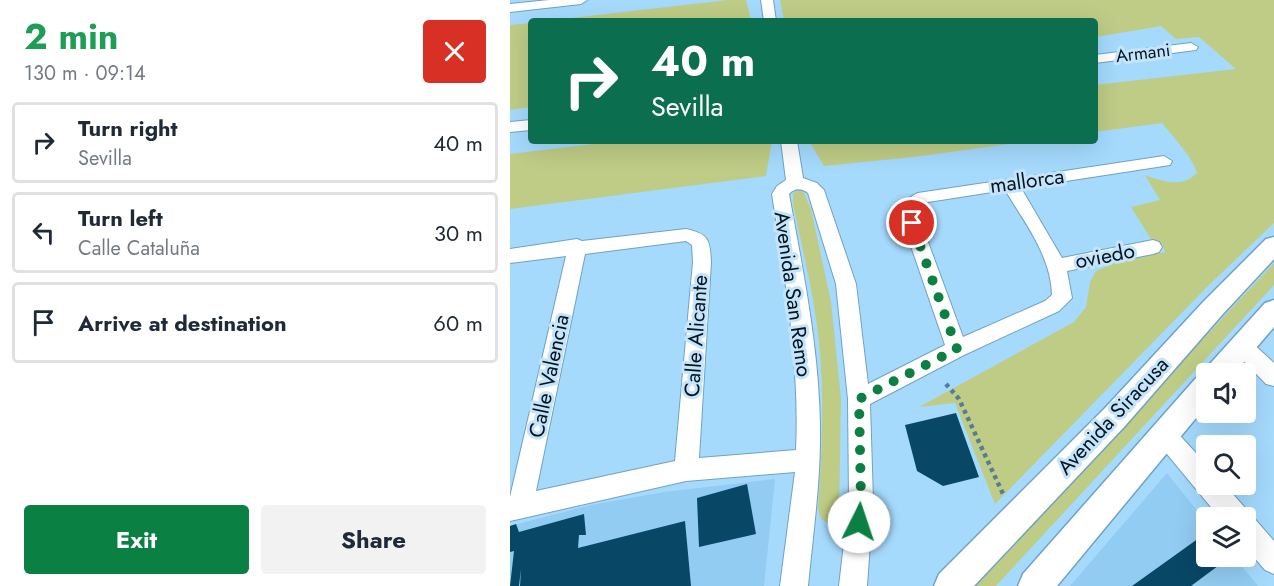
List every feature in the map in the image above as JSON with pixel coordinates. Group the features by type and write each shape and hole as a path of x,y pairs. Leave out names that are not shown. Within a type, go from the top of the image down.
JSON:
{"street":[{"path":"510,8 581,0"},
{"path":"767,0 770,18"},
{"name":"Armani","path":"1098,58 1191,47"},
{"path":"510,127 528,125"},
{"path":"789,144 795,182"},
{"name":"mallorca","path":"957,349 912,223 910,212 912,203 924,196 1164,161"},
{"name":"Avenida San Remo","path":"794,586 807,460 808,404 795,282 780,194 784,188 795,182 808,184 816,190 846,284 859,399 861,501 853,586"},
{"path":"859,399 957,349 1039,312 1062,298 1063,288 1057,266 1010,184"},
{"name":"Calle Alicante","path":"578,246 686,235 695,237 701,244 701,273 686,470"},
{"path":"510,256 578,246"},
{"name":"Calle Valencia","path":"516,507 578,246"},
{"name":"Avenida Siracusa","path":"951,586 1107,425 1274,246"},
{"name":"oviedo","path":"1057,266 1153,247"},
{"path":"1063,288 1073,274 1095,258"},
{"path":"1226,363 1274,310"},
{"path":"1241,345 1274,377"},
{"path":"1035,586 1196,398"},
{"path":"1165,435 1196,470"},
{"path":"516,507 686,470 807,460"},
{"path":"1217,495 1228,507"},
{"path":"1256,540 1274,561"}],"path":[{"path":"946,384 959,399 1004,496"}],"shaded area":[{"path":"1167,473 1196,509 1196,567 1242,567 1258,586 1070,586"},
{"path":"775,479 764,586 510,586 510,526 591,505 664,492"}],"green space":[{"path":"728,0 746,0 750,18 571,18"},
{"path":"780,0 1274,0 1274,223 1210,284 995,504 955,403 919,407 1074,322 1086,307 1090,282 1096,271 1115,263 1165,252 1162,244 1151,239 1131,207 1160,200 1145,175 1179,182 1197,173 1195,167 1187,153 1162,123 1098,132 1098,85 1236,69 1199,37 1176,39 1161,26 1098,37 1098,18 783,18"},
{"path":"528,23 528,107 510,110 510,25"},
{"path":"593,144 771,144 766,176 510,209 510,154"},
{"path":"811,144 1008,144 914,157 824,166"},
{"path":"803,191 811,209 831,302 841,398 839,516 828,523 821,519 818,509 822,431 820,353 812,296 793,203 793,193"},
{"path":"1274,263 1274,285 1202,363 1196,363 1196,369 996,586 972,586"}],"building":[{"path":"956,413 979,477 943,486 917,471 905,425"},
{"path":"747,484 756,534 699,547 697,498"},
{"path":"584,514 586,535 579,535 578,548 685,521 691,586 520,586 521,569 519,586 510,586 514,551 510,552 510,526 516,524 519,532"},
{"path":"1196,540 1196,567 1217,567 1191,586 1132,586"}],"route":[{"path":"859,522 861,501 859,399 957,349 912,223"}]}
